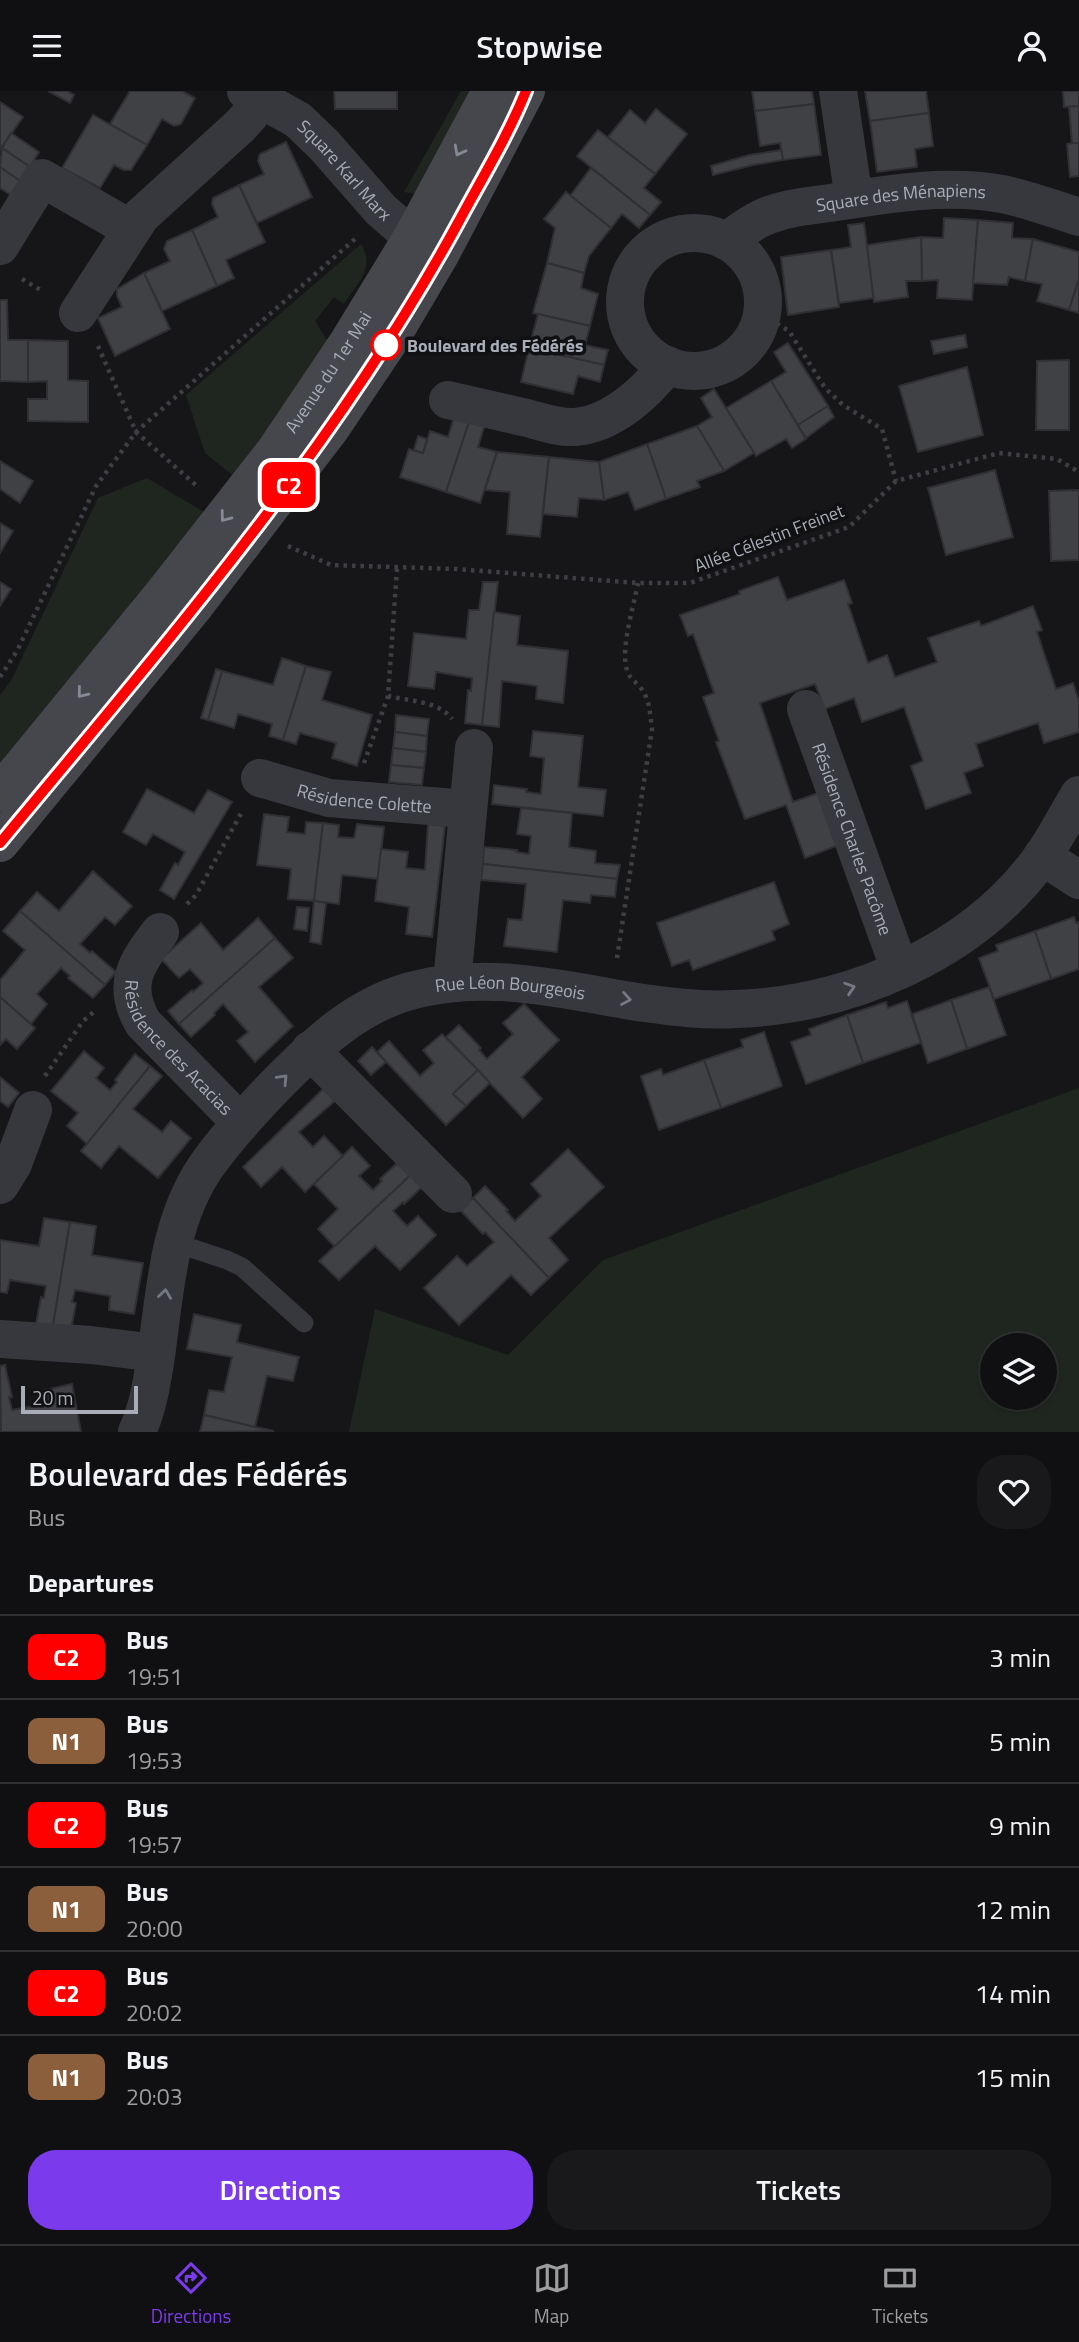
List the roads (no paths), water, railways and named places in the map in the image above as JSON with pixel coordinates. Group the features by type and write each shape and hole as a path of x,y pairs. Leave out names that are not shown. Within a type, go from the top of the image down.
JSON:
{"street":[{"name":"Avenue du 1er Mai","path":"0,843 193,608 305,464 374,364 491,91"},
{"name":"Avenue du 1er Mai","path":"0,793 163,594 275,451 349,341 427,245 526,91"},
{"path":"838,91 854,199"},
{"name":"Square Karl Marx","path":"257,93 312,132 381,210 427,245"},
{"path":"78,313 131,229 155,202 240,126 257,93"},
{"path":"0,246 43,178 131,229"},
{"name":"Square des Ménapiens","path":"726,241 772,214 854,199 932,191 981,192 1024,199 1079,218"},
{"path":"699,233 726,241 740,251 756,272 762,288 762,315 755,333 745,348 722,365 694,370 667,365 644,350 629,326 625,299 631,272 648,250 672,236 699,233"},
{"path":"449,400 553,424 575,426 597,421 621,409 654,383 667,365"},
{"name":"Résidence Charles Pacôme","path":"806,709 900,970"},
{"path":"452,983 474,748"},
{"name":"Résidence Colette","path":"260,778 329,798 468,810"},
{"name":"Rue Léon Bourgeois","path":"137,1432 147,1406 173,1242 191,1191 241,1123 310,1051 338,1028 390,998 452,983 482,981 528,983 710,1009 766,1007 817,998 900,970 969,931 1010,893 1042,856 1079,795"},
{"path":"1042,856 1079,880"},
{"name":"Résidence des Acacias","path":"160,932 139,960 133,978 135,1009 143,1023 241,1123"},
{"path":"310,1051 453,1194"},
{"path":"0,1185 13,1164 33,1110"},
{"path":"0,1339 156,1353"}],"lane":[{"path":"173,1242 227,1259 242,1267 304,1323"}],"place":[{"name":"Boulevard des Fédérés","path":"386,345"}]}
